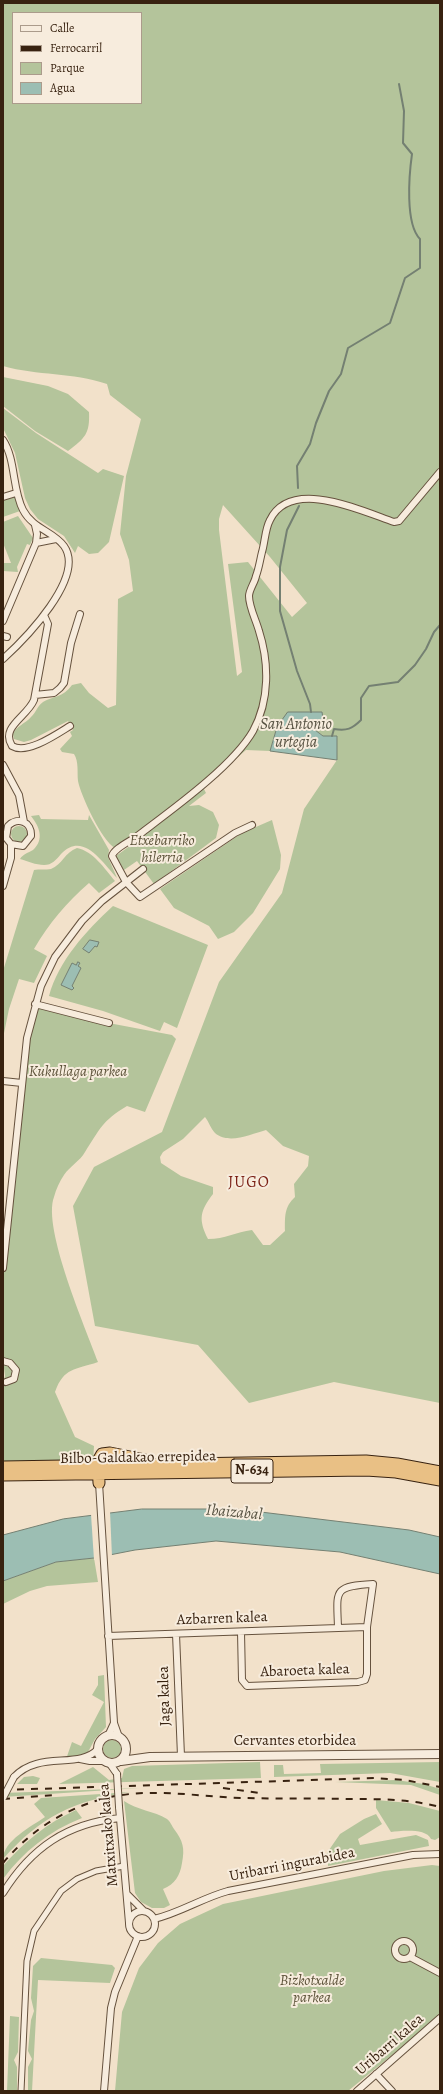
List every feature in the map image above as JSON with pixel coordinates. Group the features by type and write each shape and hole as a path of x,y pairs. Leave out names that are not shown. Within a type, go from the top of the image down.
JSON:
{"highway":[{"name":"Bilbo-Galdakao errepidea","path":"98,1474 98,1458 105,1453 150,1461 193,1464 366,1461 397,1464 440,1472"},
{"name":"Bilbo-Galdakao errepidea","path":"3,1467 98,1474"},
{"name":"Bilbo-Galdakao errepidea","path":"3,1476 366,1470 396,1472 440,1480"},
{"path":"3,1480 91,1479 98,1474"}],"street":[{"path":"3,440 7,451 16,493 24,512 35,525 56,539 66,550 69,557 69,568 56,599 44,615 3,659"},
{"path":"252,825 235,834 140,897 126,882 113,862 113,852 128,843 167,813 214,774 237,753 253,730 263,702 266,677 265,651 249,595 256,577 270,521 275,513 288,503 301,498 314,498 365,511 394,522 399,521 440,472"},
{"path":"3,497 16,493"},
{"path":"3,621 36,543 37,534 35,525"},
{"path":"36,543 56,539"},
{"path":"35,695 54,692 60,688 64,682 71,643 80,614"},
{"path":"44,615 48,624 35,695 30,709 11,724 7,730 8,742 17,749 30,748 70,726"},
{"path":"3,764 15,785 21,802 24,822 30,828 31,836 27,844 19,847 11,858"},
{"path":"19,847 11,844 5,836 6,827 15,821 21,802"},
{"path":"15,821 24,822"},
{"path":"3,886 11,858 11,844"},
{"path":"3,1268 27,1038 35,1004 45,976 71,934 93,910 143,869"},
{"path":"35,1004 109,1023"},
{"path":"3,1081 22,1083"},
{"path":"3,1361 10,1363 16,1370 14,1379 6,1382"},
{"path":"79,1758 107,1763 120,1762 124,1758 127,1748 126,1744 119,1737 114,1723 98,1474"},
{"path":"338,1628 338,1596 340,1592 348,1586 373,1584 367,1627"},
{"name":"Azbarren kalea","path":"108,1636 367,1627"},
{"name":"Abaroeta kalea","path":"241,1632 242,1680 247,1686 358,1682 365,1680 367,1674 367,1627"},
{"name":"Jaga kalea","path":"176,1634 181,1756"},
{"path":"3,1798 14,1777 25,1768 41,1762 79,1758 92,1754 98,1749 101,1741 108,1736 114,1723"},
{"path":"108,1736 119,1737"},
{"name":"Cervantes etorbidea","path":"127,1748 136,1753 150,1757"},
{"path":"98,1749 101,1758 107,1763"},
{"name":"Cervantes etorbidea","path":"120,1762 150,1757 181,1756 440,1754"},
{"name":"Matxitxako kalea","path":"120,1762 117,1774 129,1923"},
{"name":"Matxitxako kalea","path":"107,1763 117,1774"},
{"path":"3,1893 23,1865 50,1841 80,1826 120,1818"},
{"name":"Uribarri ingurabidea","path":"154,1919 172,1915 205,1898 228,1891 413,1855 440,1853"},
{"path":"21,2091 27,1961 34,1931 61,1891 77,1879 96,1871 124,1866"},
{"name":"Matxitxako kalea","path":"127,1894 144,1911"},
{"path":"144,1911 150,1914 154,1919 155,1926 152,1932 146,1936 138,1936 132,1932 129,1923 134,1914 144,1911"},
{"path":"104,2091 111,2008 115,1992 138,1936"},
{"path":"410,1957 440,1973"},
{"name":"Uribarri kalea","path":"357,2091 440,2018"},
{"path":"376,2074 392,2091"}],"green space":[{"name":"Etxebarriko hilerria","path":"3,3 440,3 440,1403 334,1382 249,1403 198,1345 95,1326 73,1206 94,1167 162,1132 219,982 282,893 304,809 337,760 337,737 323,736 315,730 323,719 277,727 270,751 246,750 203,787 206,793 189,806 199,805 213,812 219,825 216,838 154,884 137,861 124,870 116,856 146,834 139,831 115,848 104,837 93,818 80,788 76,757 74,754 62,752 60,749 72,736 70,732 73,730 68,721 31,740 24,742 14,739 13,734 16,729 33,715 43,702 62,694 72,685 81,683 89,693 108,708 116,705 118,599 133,591 129,560 120,534 126,476 141,419 110,395 107,384 94,380 3,366","holes":["223,505 270,557 307,603 292,617 248,562 228,564 242,672 237,676 219,530 219,519","205,1117 215,1133 221,1136 227,1138 240,1138 266,1130 283,1146 309,1156 308,1166 294,1184 295,1197 287,1208 285,1217 285,1231 270,1245 263,1245 252,1230 220,1238 208,1239 203,1226 202,1215 205,1205 213,1194 213,1187 181,1176 161,1163 160,1157 163,1152 183,1139"]},
{"path":"3,377 48,386 68,394 89,412 89,426 79,443 68,451 35,431 3,406"},
{"path":"3,408 36,433 98,473 103,469 124,476 109,542 98,553 89,554 78,546 75,553 64,536 38,519 30,509 25,498 15,453 3,428"},
{"path":"15,496 20,511 3,517 3,499"},
{"path":"18,516 33,538 30,545 27,544 17,567 18,572 3,571 3,563 11,563 3,543 3,522"},
{"path":"39,815 41,819 88,820 89,815 109,850 108,857 117,878 92,851 84,847 77,846 69,848 54,862 47,865 20,859 37,846 40,833 31,816"},
{"path":"272,820 281,855 280,869 253,913 234,932 218,939 209,926 174,908 160,889 242,833"},
{"path":"16,826 22,826 27,831 25,840 22,842 16,842 11,837 11,831"},
{"path":"77,848 93,857 103,866 115,881 99,893 89,883 66,905 46,930 34,949 47,956 34,983 19,979 9,1009 3,1038 3,971 34,870 51,869 55,867 69,852"},
{"path":"113,906 208,945 177,1028 164,1022 160,1031 103,1011 49,996 59,970 67,958 84,936"},
{"name":"Kukullaga parkea","path":"35,1004 98,1021 172,1035 176,1039 145,1112 127,1106 112,1116 98,1131 83,1155 64,1175 58,1185 54,1197 52,1212 59,1254 98,1362 77,1368 66,1374 58,1384 55,1392 75,1437 94,1446 93,1462 3,1462 3,1383 5,1376 3,1361 3,1268 22,1087"},
{"path":"94,1558 98,1582 47,1586 30,1591 3,1604 3,1581 56,1562"},
{"path":"104,1675 106,1727 95,1739 88,1752 65,1762 72,1742 81,1746 104,1702 92,1695 98,1685 98,1676"},
{"path":"112,1740 118,1743 121,1749 118,1755 112,1758 106,1755 103,1749 106,1743"},
{"path":"260,1762 261,1778 59,1784 93,1767 109,1780 122,1778 124,1769 132,1766"},
{"path":"440,1762 440,1782 390,1773 274,1777 274,1765 283,1765 284,1774 321,1773 320,1764"},
{"path":"33,1776 40,1778 37,1784 17,1784 24,1777"},
{"path":"396,1780 424,1784 440,1789 440,1795 411,1785 335,1782"},
{"path":"140,1788 3,1797 3,1793"},
{"path":"130,1792 92,1800 60,1813 45,1821 31,1832 3,1859 4,1852 13,1840 26,1829 45,1817 34,1804 41,1798"},
{"path":"376,1800 409,1803 440,1811 440,1837 435,1840 431,1839 424,1833 419,1832 391,1832 376,1808"},
{"path":"124,1801 167,1819 181,1841 183,1858 181,1868 174,1882 163,1889 170,1905 164,1908 152,1908 141,1902 135,1893"},
{"path":"76,1810 82,1818 59,1829 38,1843 20,1859 3,1879 3,1866 19,1849 46,1827"},
{"path":"376,1814 382,1824 358,1839 360,1845 416,1835 428,1840 429,1846 328,1866 328,1862 320,1863 340,1834 364,1819"},
{"name":"Bizkotxalde parkea","path":"432,1865 440,1866 440,2016 348,2091 115,2091 122,2012 139,1968 158,1943 180,1924 223,1904 384,1871"},
{"path":"41,1958 112,1965 115,1968 110,1983 38,1980 32,2091 28,2091 28,2067 32,2059 28,2051 31,2020 34,2011 31,1998 33,1966"},
{"path":"10,2016 19,2017 18,2052 14,2060 17,2067 17,2091 7,2091"}],"water":[{"name":"San Antonio urtegia","path":"288,712 322,712 323,719 315,730 323,736 337,736 337,760 270,751 277,727"},
{"path":"90,940 99,942 97,947 95,946 89,953 83,949"},
{"path":"78,962 80,963 78,966 81,968 72,986 74,988 72,990 61,985 72,963 76,965"},
{"name":"Ibaizabal","path":"142,1509 236,1509 409,1530 440,1537 440,1574 340,1552 216,1541 135,1550 94,1558 56,1562 3,1581 3,1535 63,1519"}],"pier":[{"path":"110,1511 112,1557 94,1560 91,1514"}],"waterway":[{"path":"298,488 297,466 310,444 316,423 329,391 341,374 348,348 390,323 405,278 420,268 420,239 415,232 412,222 409,199 412,154 403,143 404,111 399,84"},
{"path":"299,506 287,530 280,567 280,611 297,671 310,704 311,712"},
{"path":"332,736 334,729 349,729 361,720 361,698 369,686 398,682 415,665 426,649 434,632 440,625"}],"railway":[{"path":"3,1790 374,1778 405,1780 440,1787"},
{"path":"223,1788 260,1793"},
{"path":"3,1863 25,1840 49,1822 76,1808 106,1798 123,1795 158,1793 244,1798 384,1799 418,1802 440,1807"},
{"path":"3,1799 55,1795"}],"district":[{"name":"JUGO","path":"249,1183"}]}
